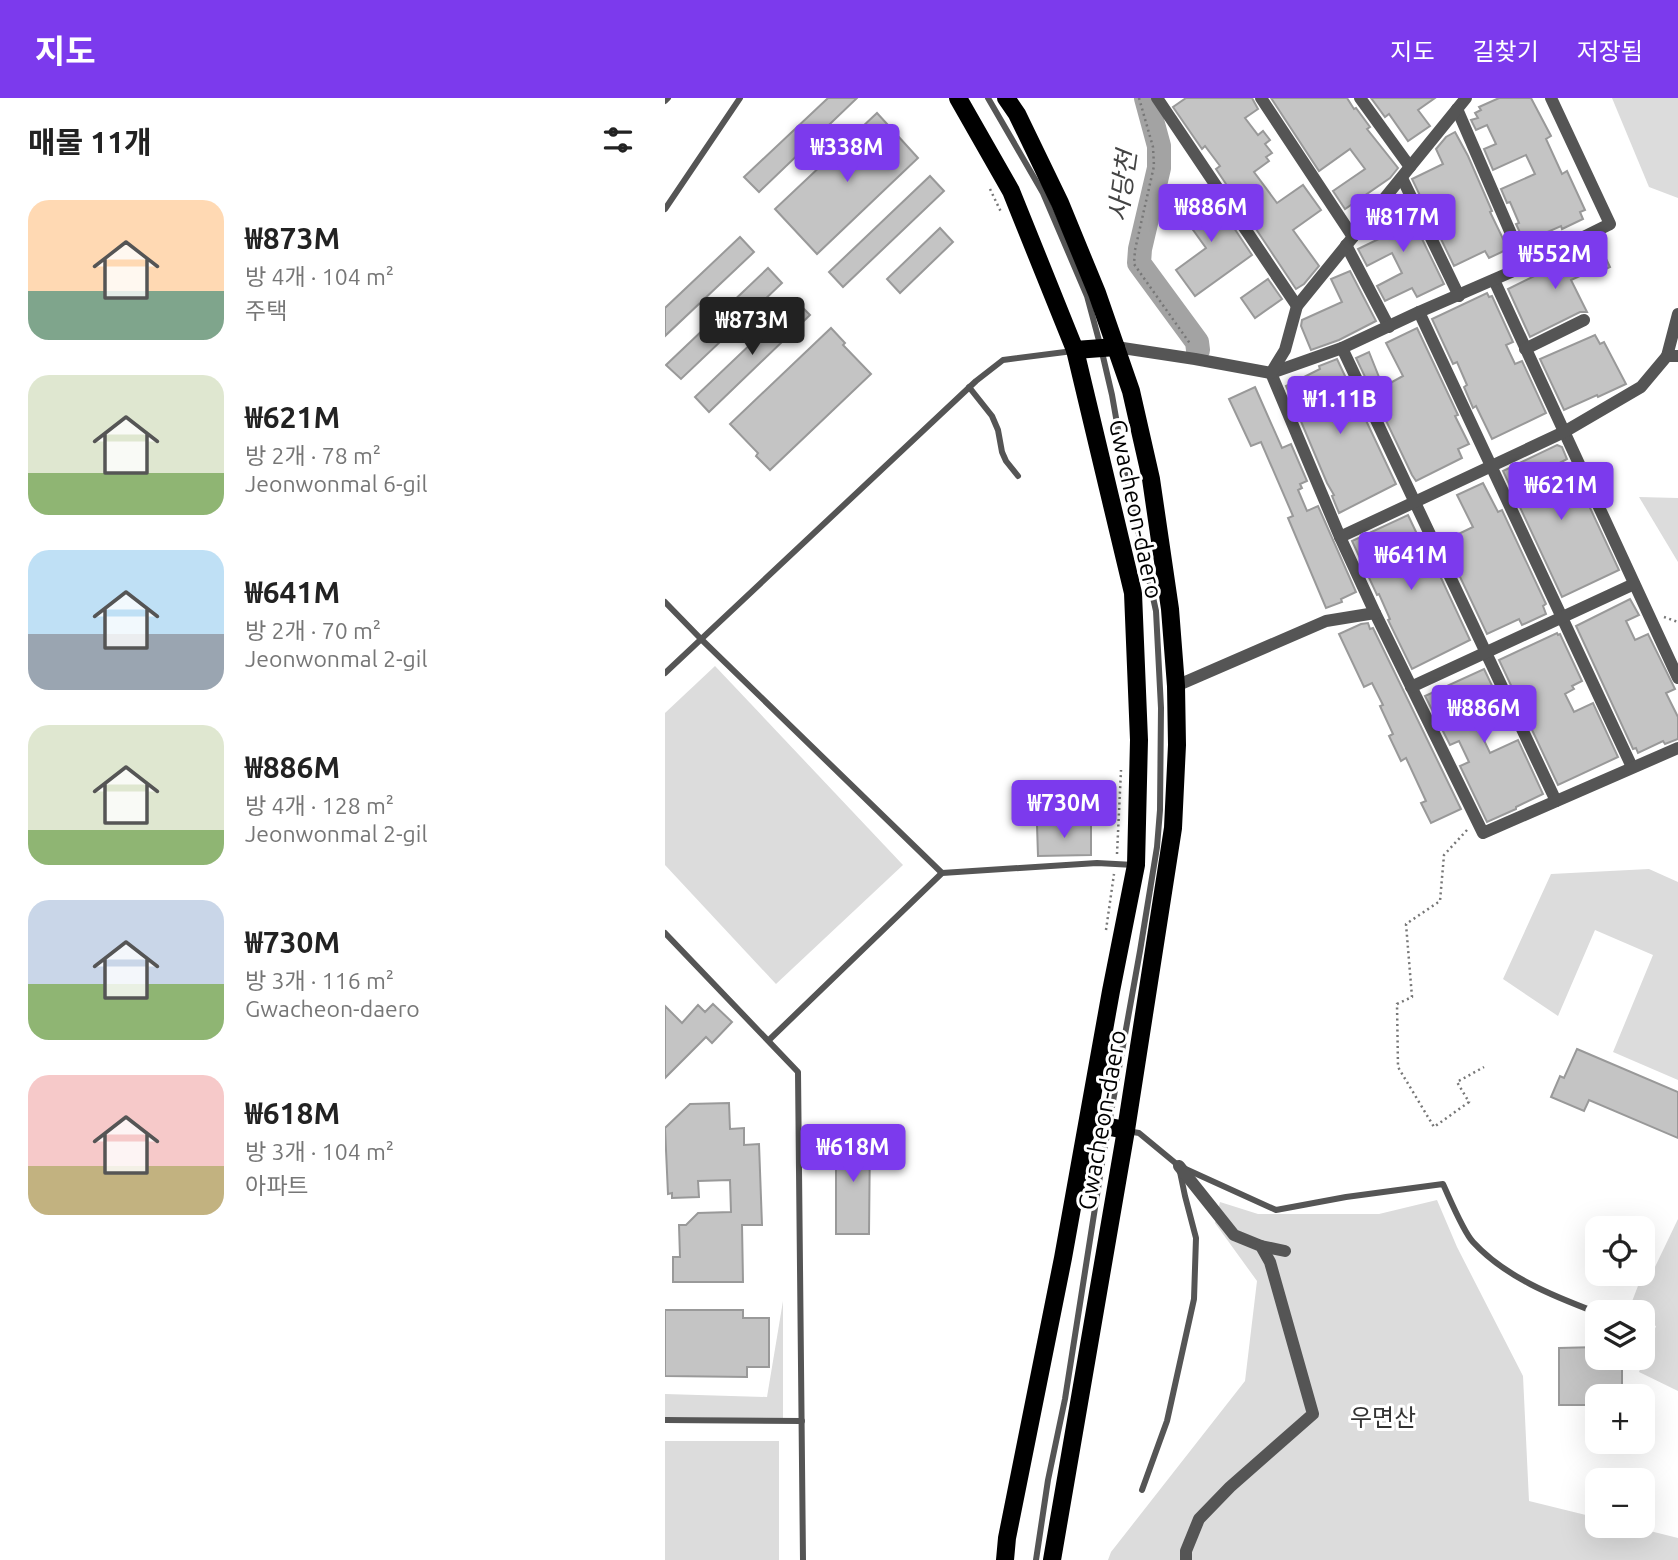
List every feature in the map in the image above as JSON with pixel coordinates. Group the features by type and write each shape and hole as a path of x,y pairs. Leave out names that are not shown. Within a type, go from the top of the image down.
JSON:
{"main road":[{"name":"Gwacheon-daero","path":"957,98 1011,191 1075,351 1133,593 1139,740 1136,865 1004,1557"},
{"name":"Gwacheon-daero","path":"1006,98 1017,114 1060,203 1097,293 1109,348 1131,391 1151,479 1170,609 1176,687 1177,745 1173,828 1118,1128 1052,1560"},
{"path":"1075,351 1109,348"},
{"path":"1088,1123 1118,1128"}],"street":[{"path":"1157,98 1297,306"},
{"path":"1261,98 1350,241 1389,327"},
{"path":"1360,98 1406,172 1459,296"},
{"path":"1271,373 1285,350 1297,306 1466,98"},
{"path":"1109,348 1195,359 1271,373 1342,348 1611,225 1551,98"},
{"path":"1457,109 1525,266"},
{"path":"1494,280 1678,678"},
{"path":"1419,312 1632,767"},
{"path":"1341,537 1564,432 1641,387 1673,356 1678,314"},
{"path":"1525,349 1584,320"},
{"path":"1342,348 1556,801"},
{"path":"1271,373 1375,613 1483,834 1676,749"},
{"path":"1411,687 1634,584"},
{"path":"1176,687 1325,621 1375,613"},
{"path":"1179,1166 1234,1235 1261,1246 1285,1251"},
{"path":"1186,1560 1186,1551 1199,1519 1230,1487 1313,1414 1270,1262 1261,1246"}],"lane":[{"path":"665,209 740,98"},
{"path":"988,98 1043,193 1109,348 1112,395 1127,480 1156,611 1161,708 1157,847 1118,1128 1101,1171 1036,1560"},
{"path":"665,673 969,387 1003,360 1075,351"},
{"path":"969,387 992,416 1002,452 1018,475"},
{"path":"665,602 942,873"},
{"path":"769,1040 942,873 1097,863 1136,865"},
{"path":"665,933 798,1072 803,1560"},
{"path":"1118,1128 1139,1133 1179,1166 1276,1210 1443,1184 1471,1240 1501,1267 1557,1298 1585,1308"},
{"path":"1142,1490 1167,1421 1194,1299 1196,1238 1179,1166"},
{"path":"665,1420 802,1420"}],"path":[{"path":"1139,98 1153,147 1154,166 1134,264 1191,345 1195,359"},
{"path":"987,182 1005,219"},
{"path":"1106,929 1118,851 1122,760"},
{"path":"1476,820 1444,855 1440,901 1406,924 1412,997 1397,1004 1398,1067 1434,1127 1469,1102 1457,1082 1484,1067"}],"green space":[{"path":"1612,98 1678,98 1678,198 1649,187"},
{"path":"1639,497 1678,498 1678,562"},
{"path":"715,666 903,865 776,984 665,865 665,713"},
{"path":"1649,869 1678,882 1678,1080 1613,1052 1653,955 1595,930 1558,1016 1503,979 1551,874"},
{"name":"우면산","path":"1437,1200 1457,1247 1523,1376 1529,1501 1585,1515 1585,1538 1655,1538 1655,1532 1678,1538 1678,1560 1108,1560 1111,1552 1245,1381 1257,1281 1215,1223 1220,1202 1258,1214 1379,1214"},
{"path":"1678,1219 1678,1391 1639,1372 1655,1370 1655,1300 1633,1300 1638,1286 1655,1286 1655,1267"},
{"path":"783,1301 783,1419 665,1417 665,1394 767,1397"},
{"path":"665,1441 779,1441 779,1560 665,1560"}],"building":[{"path":"828,98 857,98 759,192 744,177"},
{"path":"1186,98 1252,98 1258,109 1245,118 1258,135 1263,131 1270,140 1265,144 1272,153 1266,157 1269,161 1254,172 1277,203 1303,185 1321,210 1293,230 1319,266 1304,284 1296,289 1216,169 1220,166 1205,146 1202,149 1173,107"},
{"path":"1271,98 1347,98 1398,168 1390,178 1345,209 1333,191 1365,169 1350,149 1319,171"},
{"path":"1371,98 1435,98 1418,110 1430,126 1408,141 1389,114 1385,117"},
{"path":"1499,98 1531,98 1551,136 1546,139 1562,174 1567,171 1585,210 1580,212 1583,219 1562,229 1561,226 1536,237 1534,234 1523,239 1510,202 1507,203 1501,189 1535,174 1526,155 1493,170 1484,149 1496,144 1487,125 1476,130 1471,120 1478,118 1475,113 1481,110 1479,107"},
{"path":"877,113 918,158 817,254 775,209"},
{"path":"1455,132 1508,249 1489,258 1485,251 1454,266 1412,179 1443,164 1436,149 1446,137"},
{"path":"930,176 944,191 843,287 829,272"},
{"path":"1208,189 1252,255 1195,296 1176,270 1206,248 1178,209"},
{"path":"1403,200 1444,284 1417,297 1412,288 1385,301 1377,286 1402,273 1392,253 1367,266 1358,249 1385,236 1377,221 1390,206"},
{"path":"940,228 953,242 900,293 887,279"},
{"path":"740,237 754,252 665,336 665,308"},
{"path":"1599,244 1610,267 1595,274 1593,270 1571,280 1587,312 1580,312 1530,337 1508,289"},
{"path":"768,268 782,283 681,379 666,365"},
{"path":"1350,271 1376,321 1339,340 1311,350 1301,326 1302,320 1342,302 1331,279"},
{"path":"1268,279 1282,299 1255,318 1241,298"},
{"path":"1487,293 1489,297 1492,296 1513,342 1506,345 1515,364 1522,361 1546,413 1492,439 1476,406 1473,408 1457,362 1453,364 1432,319"},
{"path":"796,301 810,315 709,412 695,397"},
{"path":"831,328 871,374 770,470 730,424"},
{"path":"1417,328 1469,444 1458,449 1462,458 1416,481 1356,358 1369,352 1383,387 1403,376 1386,343"},
{"path":"1595,335 1600,344 1604,342 1626,384 1564,410 1540,359"},
{"path":"1337,359 1396,484 1339,513 1332,496 1334,495 1286,386 1320,369 1319,366"},
{"path":"1255,387 1282,448 1291,444 1307,481 1300,484 1302,488 1298,490 1307,511 1318,506 1356,592 1341,599 1342,602 1326,608 1288,518 1293,516 1261,442 1251,446 1229,399"},
{"path":"1557,445 1562,447 1567,459 1554,466 1565,486 1577,480 1619,570 1562,597 1503,471"},
{"path":"1483,483 1498,512 1502,510 1546,604 1543,606 1546,614 1522,625 1519,619 1487,634 1444,543 1473,527 1457,495"},
{"path":"1408,515 1425,551 1428,550 1470,640 1412,669 1352,541"},
{"path":"1630,599 1639,615 1626,621 1635,640 1648,634 1675,689 1666,693 1678,717 1678,739 1665,744 1663,741 1638,753 1636,748 1633,749 1576,626"},
{"path":"1368,623 1370,629 1373,628 1461,809 1431,823 1421,803 1426,801 1406,758 1401,761 1389,736 1393,734 1380,706 1383,705 1372,683 1364,687 1339,634"},
{"path":"1560,634 1582,681 1572,686 1574,689 1565,694 1574,712 1593,703 1618,757 1558,785 1499,660"},
{"path":"1484,669 1509,721 1481,734 1490,753 1518,740 1543,794 1487,822 1460,766 1469,762 1459,741 1450,745 1425,696"},
{"path":"1091,824 1091,855 1038,856 1037,825"},
{"path":"713,1004 732,1022 712,1043 706,1037 665,1078 665,1006 682,1023 698,1005 705,1012"},
{"path":"1577,1049 1678,1092 1678,1138 1589,1100 1584,1111 1551,1097 1560,1076 1564,1078"},
{"path":"729,1103 730,1129 744,1128 744,1145 759,1144 762,1225 742,1225 743,1282 673,1282 673,1257 680,1257 679,1225 686,1225 698,1213 731,1212 730,1180 698,1181 699,1197 672,1198 672,1193 668,1194 665,1128 690,1104"},
{"path":"836,1135 870,1135 869,1234 836,1234"},
{"path":"665,1310 743,1310 743,1318 769,1318 769,1367 747,1367 747,1377 665,1376"},
{"path":"1585,1347 1585,1370 1622,1370 1622,1384 1585,1384 1585,1405 1559,1405 1559,1348"}],"waterway":[{"name":"사당천","path":"1146,98 1159,146 1159,168 1139,263 1197,342 1198,350"}]}
